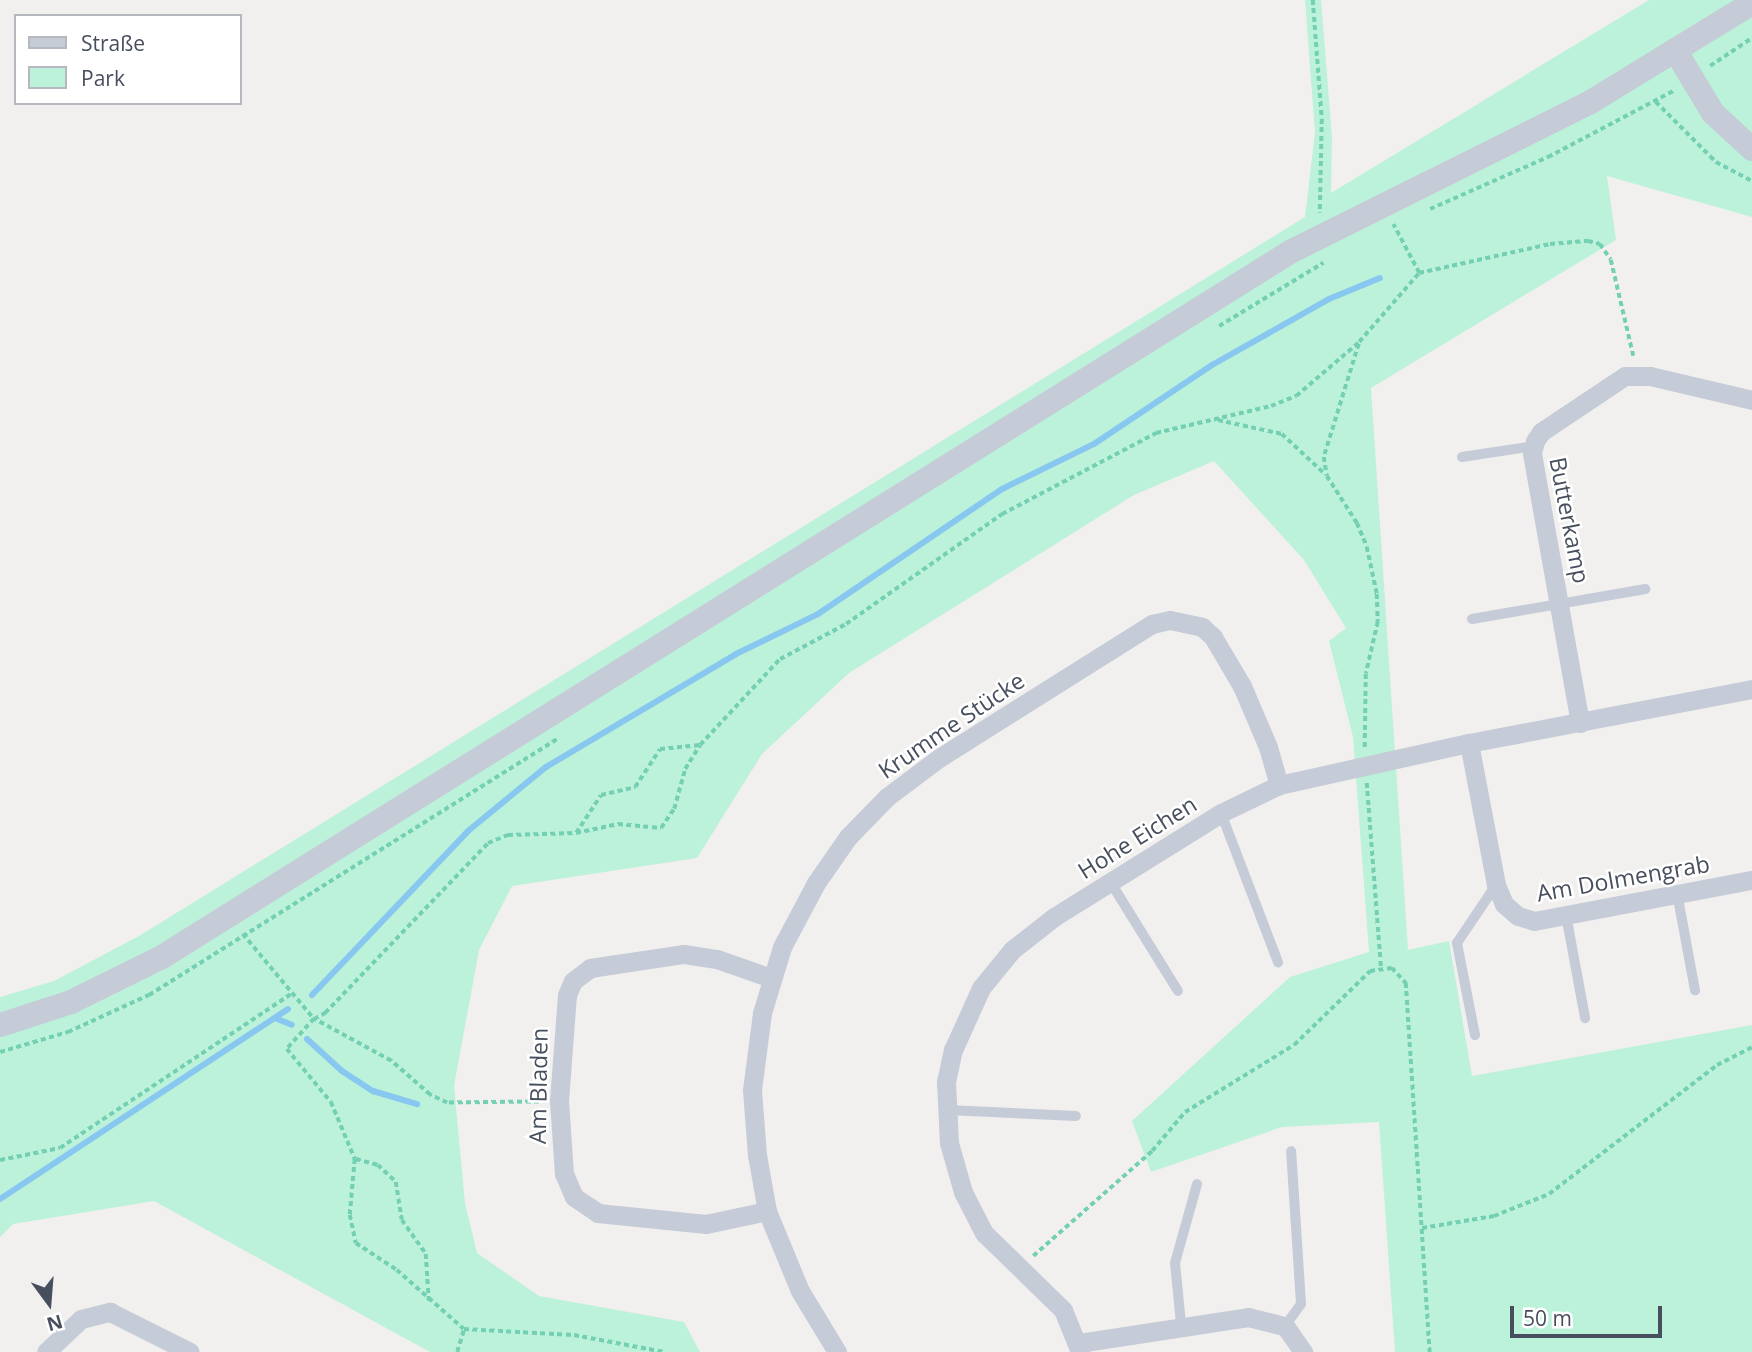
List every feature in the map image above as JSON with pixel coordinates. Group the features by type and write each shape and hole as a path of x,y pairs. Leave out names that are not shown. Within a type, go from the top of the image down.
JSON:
{"street":[{"path":"0,1025 104,988 229,915 1324,232 1537,131 1752,2"},
{"path":"1675,50 1713,113 1752,149"},
{"path":"1639,375 1752,400"},
{"name":"Butterkamp","path":"1580,723 1534,446 1541,432 1625,376 1639,375"},
{"name":"Krumme Stücke","path":"837,1352 800,1291 767,1211 757,1155 752,1090 757,1040 771,978 816,883 848,837 887,797 939,758 1152,624 1187,621 1213,637 1242,686 1268,747 1279,785"},
{"name":"Hohe Eichen","path":"1079,1348 1063,1310 1017,1270 973,1216 956,1169 945,1110 953,1050 964,1020 994,969 1032,933 1221,813 1279,785 1365,764 1752,689"},
{"name":"Am Dolmengrab","path":"1469,743 1496,885 1504,904 1518,916 1534,921 1752,880"},
{"name":"Am Bladen","path":"767,1211 696,1224 598,1213 574,1198 564,1174 559,1101 567,995 573,981 590,968 684,954 717,959 771,978"},
{"path":"46,1352 80,1319 110,1312 190,1352"},
{"path":"1079,1348 1181,1324 1248,1317 1284,1326 1303,1352"}],"lane":[{"path":"1462,457 1534,446"},
{"path":"1472,619 1645,589"},
{"path":"1221,813 1278,962"},
{"path":"1111,883 1178,991"},
{"path":"1475,1035 1457,943 1496,885"},
{"path":"1677,893 1695,990"},
{"path":"1566,915 1585,1018"},
{"path":"945,1110 1076,1116"},
{"path":"1284,1326 1301,1304 1291,1151"},
{"path":"1181,1324 1175,1263 1197,1184"}],"path":[{"path":"1313,0 1322,119 1319,192 1324,232"},
{"path":"1417,215 1656,102 1752,38"},
{"path":"1656,102 1717,162 1752,181"},
{"path":"1381,203 1419,273"},
{"path":"1383,231 1406,220"},
{"path":"664,1352 574,1335 464,1329 429,1301 397,1270 356,1243 350,1215 355,1159 331,1102 289,1056 293,1041 314,1019 325,1013 488,843 508,835 576,833 618,824 661,828 674,809 685,769 700,745 780,659 846,624 992,520 1156,433 1215,420 1296,396 1359,342 1419,273 1550,244 1600,244 1611,260 1639,375"},
{"path":"1210,331 1328,260"},
{"path":"1327,476 1327,442 1359,342"},
{"path":"1215,420 1282,434 1327,476 1357,523 1377,594 1378,622 1365,685 1365,764 1381,966"},
{"path":"0,1052 109,1016 244,936 563,735"},
{"path":"576,833 601,795 635,787 660,749 700,745"},
{"path":"229,915 314,1019 391,1061 430,1096 447,1103 559,1101"},
{"path":"1017,1270 1152,1151 1185,1112 1294,1045 1370,971 1381,966 1401,973 1406,983 1430,1352"},
{"path":"0,1160 60,1148 291,994"},
{"path":"1422,1228 1494,1216 1549,1194 1717,1065 1752,1047"},
{"path":"355,1159 388,1170 396,1182 402,1220 426,1254 429,1301"},
{"path":"457,1352 464,1329"}],"green space":[{"path":"1305,0 1321,0 1332,137 1331,193 1649,0 1752,0 1752,217 1607,176 1616,240 1371,388 1408,950 1449,941 1472,1076 1752,1025 1752,1352 1395,1352 1379,1122 1282,1127 1151,1172 1132,1121 1290,977 1369,952 1353,737 1329,641 1346,628 1304,560 1214,461 1134,495 849,673 762,754 697,858 512,886 479,950 454,1086 465,1203 477,1253 539,1296 684,1322 700,1352 430,1352 154,1201 13,1224 0,1237 0,997 54,981 139,936 1305,217 1315,133"}],"waterway":[{"path":"312,995 468,831 546,767 736,654 818,614 1002,489 1094,444 1212,365 1329,299 1380,278"},
{"path":"0,1199 288,1009"},
{"path":"275,1018 292,1025"},
{"path":"307,1039 342,1071 373,1091 417,1104"}]}
